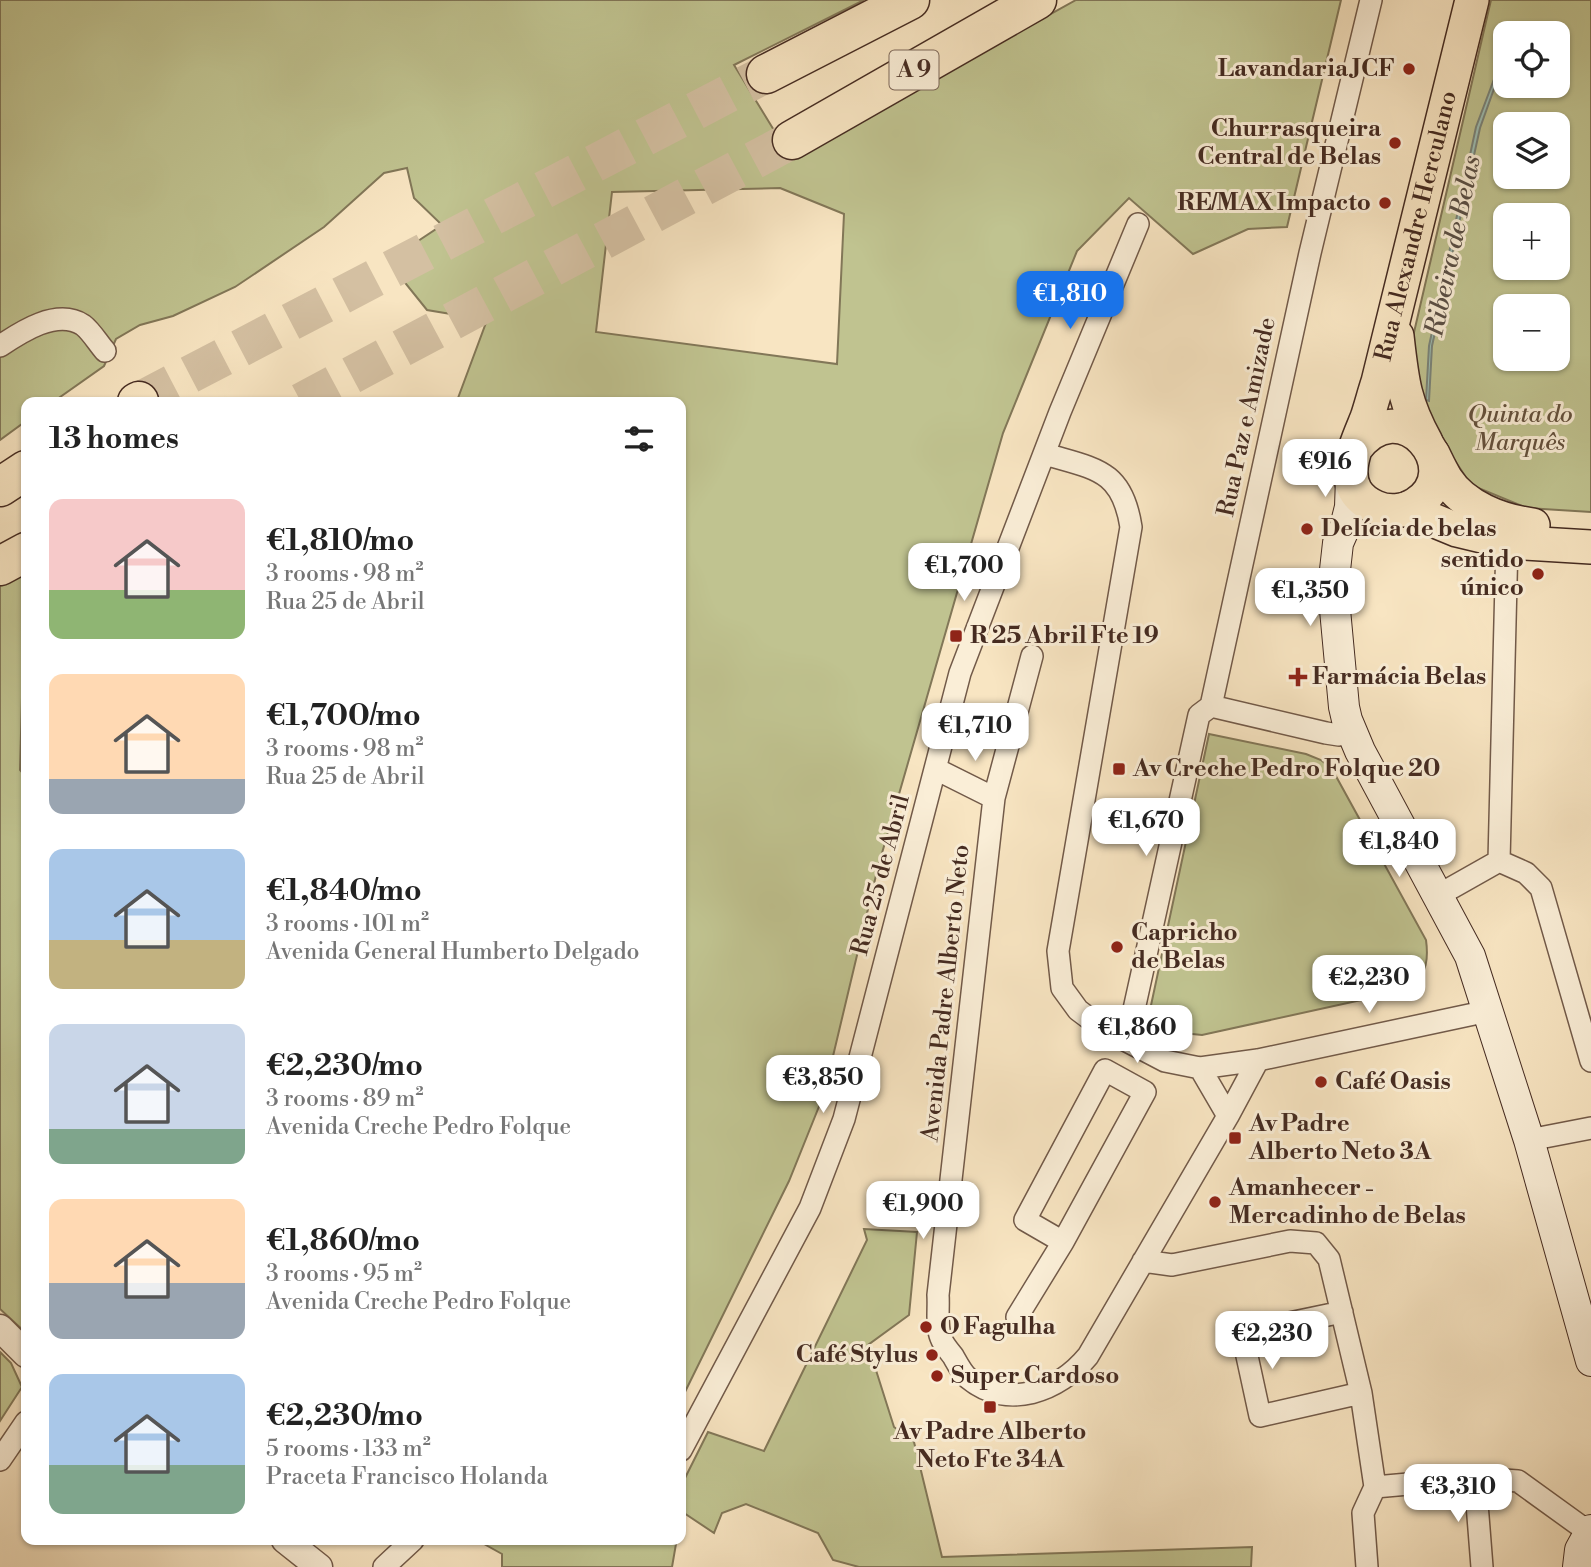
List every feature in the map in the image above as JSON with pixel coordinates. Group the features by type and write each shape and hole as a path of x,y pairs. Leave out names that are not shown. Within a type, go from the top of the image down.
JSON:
{"highway":[{"name":"A 9","path":"766,74 909,0"},
{"name":"A 9","path":"792,140 1037,0"},
{"path":"0,487 21,473"},
{"path":"0,566 21,555"}],"main road":[{"name":"Rua Alexandre Herculano","path":"1353,463 1372,403 1472,0"},
{"path":"1395,313 1405,396 1413,419 1447,481 1459,493 1491,515 1536,526 1591,528"},
{"path":"1345,527 1358,519 1418,503 1428,493 1434,481 1436,467 1430,448 1416,432 1388,426 1375,430 1363,438 1353,463 1350,507 1338,543 1333,588 1344,707 1351,730 1470,956 1529,1140 1591,1361"},
{"path":"1353,463 1355,489 1363,500 1374,507 1396,510 1457,530 1507,542 1591,547"},
{"path":"1578,1567 1580,1550 1591,1532"}],"street":[{"name":"Rua Paz e Amizade","path":"1127,1041 1199,715 1211,706 1310,253 1371,0"},
{"name":"Rua 25 de Abril","path":"686,1441 810,1208 839,1132 960,673 1064,402 1138,224"},
{"path":"0,346 18,334 48,321 68,320 82,325 105,351"},
{"path":"1045,454 1094,469 1114,481 1127,502 1131,527 1058,951 1062,989 1078,1010 1102,1028 1165,1060 1200,1068 1258,1060 1488,1011"},
{"path":"1499,861 1507,542"},
{"name":"Avenida Padre Alberto Neto","path":"1032,656 994,798 938,1295 940,1338 967,1378 992,1391 1012,1395 1033,1394 1075,1371 1088,1356 1258,1060"},
{"path":"1211,706 1326,733 1339,734 1351,730"},
{"path":"936,769 994,798"},
{"path":"1437,896 1499,861"},
{"path":"1499,861 1526,873 1541,888 1591,1061"},
{"path":"1017,1317 1063,1242 1165,1060"},
{"path":"1200,1068 1228,1116"},
{"path":"1063,1242 1024,1220 1105,1070 1145,1092"},
{"path":"1529,1140 1591,1128"},
{"path":"1143,1261 1172,1265 1290,1241 1316,1243 1329,1259 1361,1394 1375,1487 1363,1513 1367,1567"},
{"path":"1342,1312 1242,1334 1260,1416 1361,1394"},
{"path":"0,1328 21,1349"},
{"path":"0,1460 21,1429"},
{"path":"1375,1487 1475,1478 1518,1480 1591,1532"},
{"path":"1475,1478 1482,1567"},
{"path":"291,1545 319,1567"},
{"path":"384,1567 408,1545"}],"green space":[{"path":"0,0 864,0 734,65 791,158 1076,0 1341,0 1287,227 1248,229 1193,254 1129,198 1077,251 1003,433 878,867 824,1094 789,1181 686,1390 686,397 458,397 487,320 427,310 402,279 406,249 442,225 414,198 407,168 384,173 324,227 235,287 173,316 140,325 116,339 104,366 60,397 21,397 21,425 0,440","holes":["780,188 844,214 837,364 596,332 612,192"]},
{"name":"Quinta do Marquês","path":"1491,0 1591,0 1591,512 1527,508 1471,485 1424,409 1412,341"},
{"path":"21,574 21,1328 0,1309 0,586"},
{"path":"1209,734 1306,754 1321,760 1332,769 1426,940 1425,967 1411,985 1393,993 1202,1035 1172,1032 1147,1024"},
{"path":"864,1229 917,1232 909,1315 868,1345 894,1427 914,1442 942,1557 1252,1547 1251,1567 859,1567 833,1560 818,1533 746,1504 722,1513 714,1533 686,1514 686,1476 708,1432 764,1451 867,1240"},
{"path":"0,1352 11,1363 21,1389 0,1421"},
{"path":"486,1545 676,1545 672,1567 502,1567 502,1554"}],"water":[{"name":"Ribeira de Belas","path":"1493,82 1493,92 1480,128 1432,346 1429,401 1426,400 1429,346 1476,127"}],"tunnel":[{"path":"147,397 766,74"},
{"path":"310,397 792,140"}],"place":[{"name":"Lavandaria JCF","path":"1409,69"},
{"name":"Churrasqueira Central de Belas","path":"1395,143"},
{"name":"RE/MAX Impacto","path":"1385,203"},
{"name":"Delícia de belas","path":"1307,529"},
{"name":"sentido único","path":"1538,574"},
{"name":"R 25 Abril Fte 19","path":"956,636"},
{"name":"Farmácia Belas","path":"1298,677"},
{"name":"Av Creche Pedro Folque 20","path":"1119,769"},
{"name":"Capricho de Belas","path":"1117,947"},
{"name":"Café Oasis","path":"1321,1082"},
{"name":"Av Padre Alberto Neto 3A","path":"1235,1138"},
{"name":"Amanhecer - Mercadinho de Belas","path":"1215,1202"},
{"name":"O Fagulha","path":"926,1327"},
{"name":"Café Stylus","path":"932,1355"},
{"name":"Super Cardoso","path":"937,1376"},
{"name":"Av Padre Alberto Neto Fte 34A","path":"990,1407"}]}
